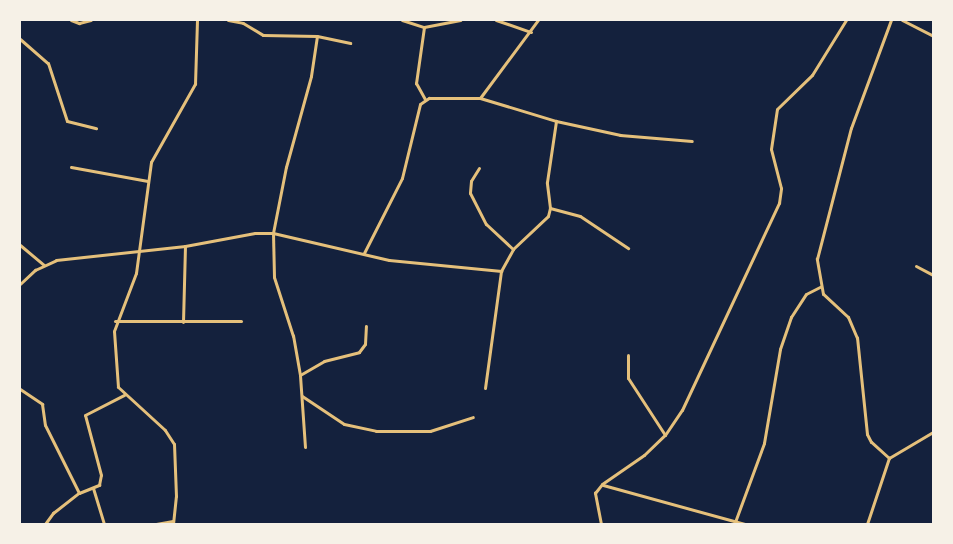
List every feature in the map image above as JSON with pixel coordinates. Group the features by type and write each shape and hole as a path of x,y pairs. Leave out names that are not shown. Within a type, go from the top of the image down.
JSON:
{"street":[{"path":"71,20 79,23 91,20"},
{"path":"156,524 173,523 176,463 170,436 124,395 116,378 115,321 136,273 148,181 157,146 195,84 197,20"},
{"path":"228,20 242,23 263,36 317,36 350,42"},
{"path":"402,20 424,27 460,20"},
{"path":"496,20 531,32"},
{"path":"480,98 531,32 538,20"},
{"path":"601,524 595,501 595,493 602,484 644,455 665,435 682,410 779,204 781,188 771,149 777,109 818,68 846,20"},
{"path":"889,458 871,442 867,434 854,327 820,287 818,249 851,128 890,20"},
{"path":"902,20 933,36"},
{"path":"424,27 416,83 425,99"},
{"path":"305,447 300,375 293,336 274,277 273,233 286,167 311,76 317,36"},
{"path":"20,38 48,63 67,121 96,128"},
{"path":"425,99 480,98 556,121 620,135 692,141"},
{"path":"364,253 402,178 417,111 425,99"},
{"path":"485,388 487,354 501,271 513,248 548,216 550,208 547,182 556,121"},
{"path":"71,167 148,181"},
{"path":"479,168 471,181 470,192 486,224 513,248"},
{"path":"550,208 580,216 628,248"},
{"path":"20,284 44,265 73,256 185,246 273,233 406,262 501,271"},
{"path":"20,245 44,265"},
{"path":"183,322 185,246"},
{"path":"916,266 933,276"},
{"path":"735,522 766,434 780,349 791,317 806,294 820,287"},
{"path":"115,321 241,321"},
{"path":"300,375 324,361 359,352 365,344 366,326"},
{"path":"628,355 628,378 665,435"},
{"path":"20,389 42,404 45,425 79,493"},
{"path":"45,524 53,514 79,493 99,484 101,475 84,415 124,395"},
{"path":"302,396 344,424 376,431 430,431 473,417"},
{"path":"867,524 889,458 933,432"},
{"path":"602,484 742,524"},
{"path":"93,488 104,524"}]}
